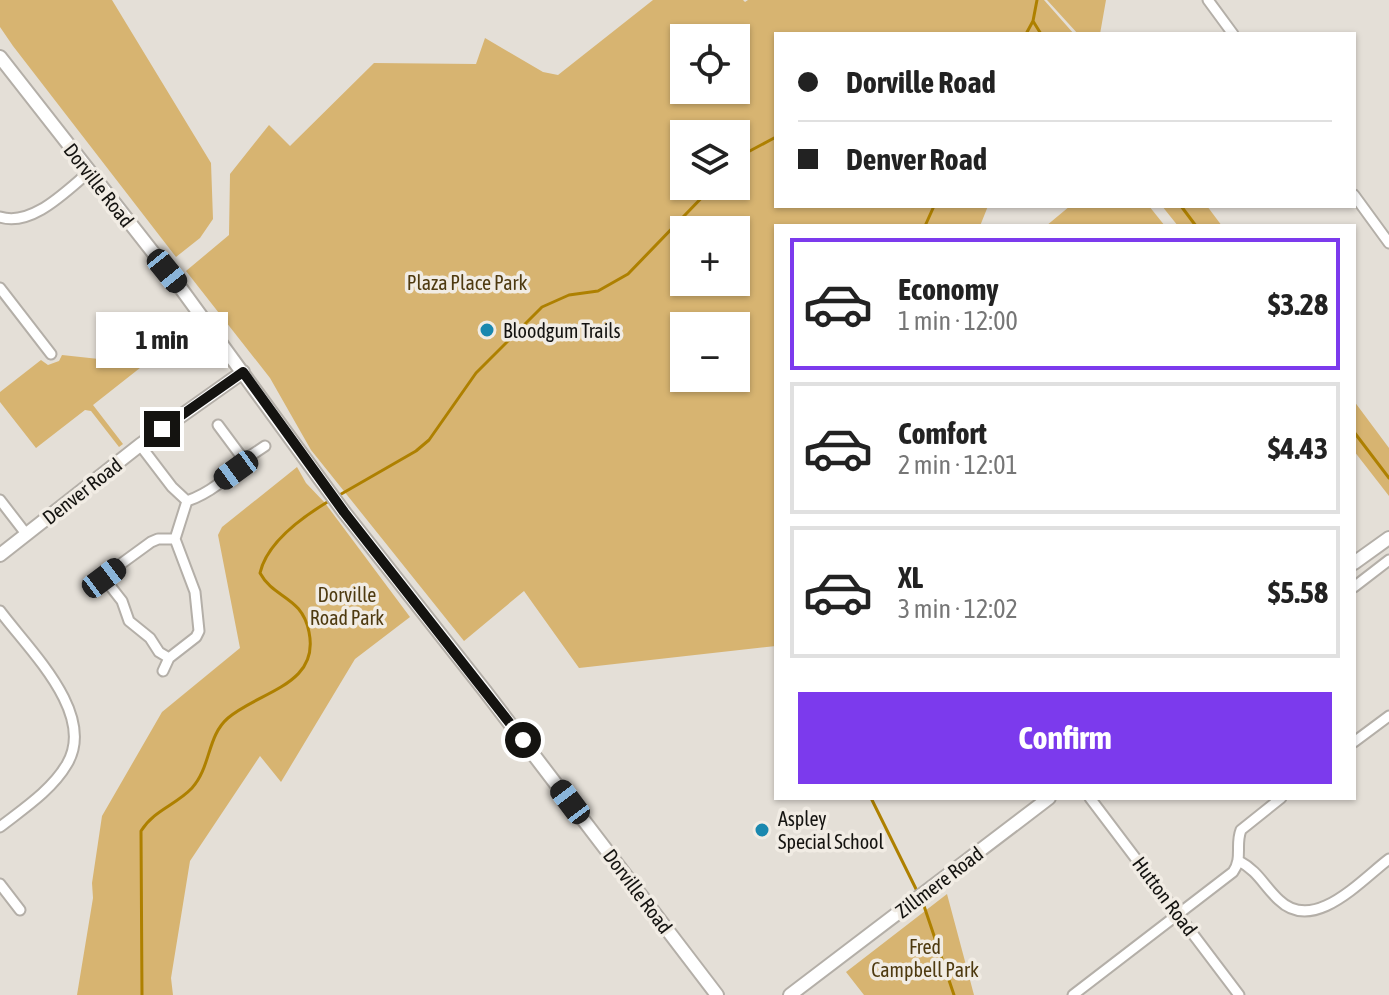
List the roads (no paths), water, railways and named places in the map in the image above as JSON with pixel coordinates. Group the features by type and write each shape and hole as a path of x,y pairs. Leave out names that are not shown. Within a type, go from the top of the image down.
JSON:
{"street":[{"path":"1208,0 1232,32"},
{"name":"Dorville Road","path":"2,56 177,283 344,512 717,995"},
{"path":"0,217 10,220 24,217 50,203 89,172"},
{"path":"1356,198 1389,243"},
{"path":"0,288 51,354"},
{"name":"Denver Road","path":"0,555 140,445 243,372"},
{"path":"218,425 244,460"},
{"path":"140,445 172,487 187,501"},
{"path":"187,501 198,497 265,446"},
{"path":"0,500 27,535"},
{"path":"163,671 169,658 196,637 199,631 195,592 175,539 187,501"},
{"path":"1356,562 1389,538"},
{"path":"92,585 151,542 175,539"},
{"path":"1358,584 1389,560"},
{"path":"104,578 122,601 129,621 169,658"},
{"path":"0,611 62,693 76,727 75,744 68,763 56,780 0,827"},
{"path":"1356,741 1389,716"},
{"name":"Zillmere Road","path":"790,995 1046,800"},
{"name":"Hutton Road","path":"1092,800 1239,995"},
{"path":"1073,995 1233,872 1239,861 1241,830 1278,800"},
{"path":"1239,861 1255,871 1284,905 1305,912 1326,906 1389,859"},
{"path":"0,884 20,910"}],"waterway":[{"path":"1027,32 1037,0"},
{"path":"1033,21 1040,32"},
{"path":"750,151 774,138"},
{"path":"336,497 416,451 429,440 476,373 542,307 569,295 598,291 628,274 699,200"},
{"path":"926,224 933,208"},
{"path":"1182,208 1194,224"},
{"path":"1356,435 1389,478"},
{"path":"142,995 141,831 152,818 192,788 203,771 221,725 241,709 285,685 305,664 310,650 305,620 294,604 266,582 260,573 278,541 298,522 329,501"},
{"path":"872,800 918,893"},
{"path":"922,900 954,995"}],"place":[{"name":"Bloodgum Trails","path":"487,330"},
{"name":"Aspley Special School","path":"762,830"}],"park label":[{"name":"Plaza Place Park","path":"467,282"},
{"name":"Dorville Road Park","path":"347,606"},
{"name":"Fred Campbell Park","path":"925,958"}]}
